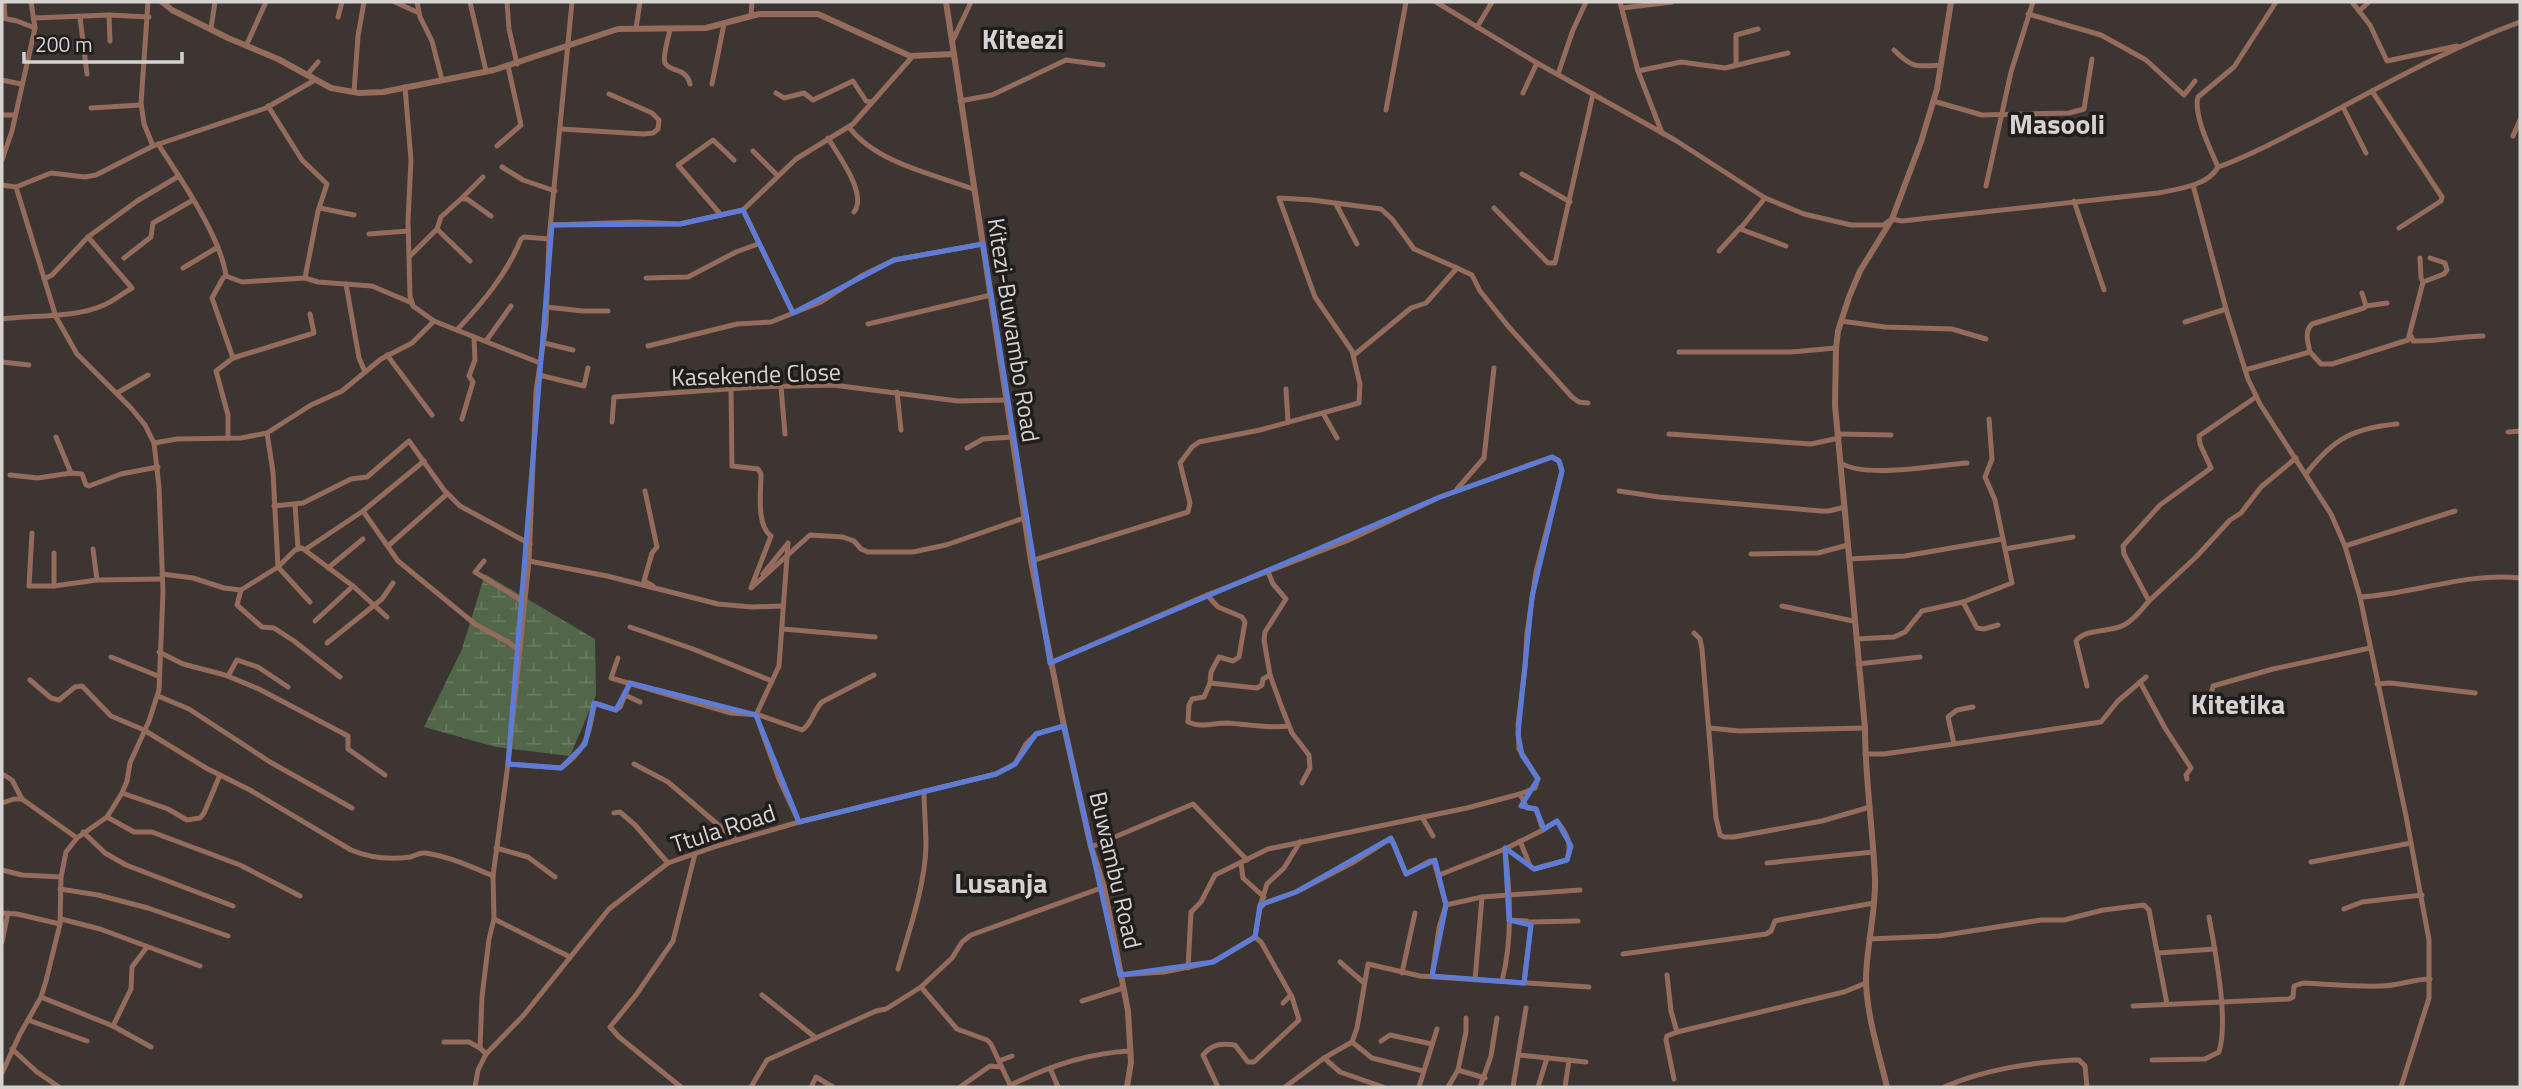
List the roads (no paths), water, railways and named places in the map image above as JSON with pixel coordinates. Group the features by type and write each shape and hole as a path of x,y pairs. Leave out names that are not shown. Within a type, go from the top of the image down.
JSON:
{"street":[{"path":"4,2 3,18 35,28"},
{"path":"2,160 35,28 31,2"},
{"path":"148,2 141,105 145,124 155,145 179,176 218,247 226,276 212,298 233,358"},
{"path":"162,2 172,10 278,59 331,88 354,92 383,92 517,64 611,30 706,28 751,15 818,14 912,57 954,54"},
{"path":"211,28 215,2"},
{"path":"246,46 266,2"},
{"path":"338,17 342,2"},
{"path":"354,92 358,36 364,2"},
{"path":"395,2 419,13"},
{"path":"417,2 434,47 442,79"},
{"path":"470,2 486,71"},
{"path":"507,2 509,29 517,64"},
{"path":"480,1048 482,997 494,919 493,876 508,764 529,561 538,375 544,343 549,239 572,2"},
{"path":"636,28 640,2"},
{"path":"751,15 752,2"},
{"name":"Kitezi-Buwambo Road","path":"946,2 1024,518 1050,663"},
{"path":"951,42 971,2"},
{"path":"1386,110 1406,2"},
{"path":"1436,2 1537,63 1662,133 1765,198 1804,214 1851,225 1883,225 1892,219 1902,221 2158,194 2193,185 2214,175 2218,167 2248,157 2372,90 2467,44 2520,22"},
{"path":"1477,27 1492,2"},
{"path":"1558,74 1565,49 1586,2"},
{"path":"1662,133 1638,71 1621,5 1650,6 1672,2"},
{"path":"1887,1087 1870,1016 1866,983 1874,903 1873,852 1865,728 1853,621 1834,388 1836,348 1841,321 1860,271 1892,219 1933,101 1951,2"},
{"path":"1986,186 2000,116 2033,2"},
{"path":"2218,167 2196,102 2198,97 2234,67 2276,2"},
{"path":"2352,2 2374,32 2387,61 2467,44"},
{"path":"2359,11 2369,2"},
{"path":"2028,14 2101,34 2146,61 2184,96 2195,81"},
{"path":"34,18 109,15 149,17"},
{"path":"109,15 110,41"},
{"path":"80,17 88,74"},
{"path":"712,85 724,24"},
{"path":"670,29 664,60 667,65 685,74 690,84"},
{"path":"1737,64 1736,35 1758,29"},
{"path":"1894,50 1915,67 1941,65"},
{"path":"1638,71 1681,62 1721,68 1788,52"},
{"path":"552,225 637,222 680,224 743,210 796,159 849,127 912,57"},
{"path":"960,101 992,96 1066,60 1103,65"},
{"path":"1933,101 1973,114 2000,116 2069,113 2084,109 2092,60"},
{"path":"307,75 318,62"},
{"path":"1523,93 1537,63"},
{"path":"497,146 521,125 508,66"},
{"path":"2,185 16,187 51,173 90,176 155,145 268,106 315,79"},
{"path":"2,80 21,85"},
{"path":"776,93 784,98 804,93 813,100 853,81 866,101 871,102"},
{"path":"405,87 411,160 408,231 412,303"},
{"path":"2372,90 2442,197 2441,201 2399,228"},
{"path":"561,129 644,134 658,129 659,120 652,113 609,94"},
{"path":"1494,208 1548,263 1553,264 1557,260 1593,94"},
{"path":"91,108 141,105"},
{"path":"268,106 302,160 327,184 314,227 305,278"},
{"path":"2343,107 2366,153"},
{"path":"2,115 14,115"},
{"path":"2513,136 2520,120"},
{"path":"849,127 881,156 973,189"},
{"path":"828,138 852,177 859,201 855,212"},
{"path":"721,215 678,165 713,140 734,160"},
{"path":"753,151 778,176"},
{"path":"502,167 523,180 555,191"},
{"path":"1522,174 1570,202"},
{"path":"44,279 89,236 137,201 179,176"},
{"path":"410,256 437,229 441,217 483,177"},
{"path":"2193,185 2245,370 2256,397 2331,514 2346,546 2360,597 2429,940 2429,998 2401,1087"},
{"path":"2,1073 41,997 60,922 61,877 66,852 83,832 107,817 122,793 130,763 158,696 163,604 158,467 154,443 145,425 77,354 56,317 16,187"},
{"path":"463,198 491,216"},
{"path":"1031,562 1185,513 1190,509 1190,503 1180,466 1181,460 1192,447 1202,442 1354,406 1360,401 1360,384 1354,355 1315,297 1279,198 1381,209 1392,219 1414,249 1472,275 1480,291 1508,326 1572,397 1579,402 1588,403"},
{"path":"1719,251 1765,198"},
{"path":"124,258 150,237 153,223 193,200"},
{"path":"2074,201 2104,290"},
{"path":"1336,204 1357,244"},
{"path":"320,208 354,215"},
{"path":"743,210 793,313"},
{"path":"1740,228 1744,233 1786,246"},
{"path":"437,229 470,261"},
{"path":"369,234 408,231"},
{"path":"2,319 31,315 56,317 104,305 132,288 89,236"},
{"path":"457,330 508,268 521,239 549,239"},
{"path":"646,278 688,277 736,252 758,244"},
{"path":"648,346 737,324 764,324 821,302 861,276 894,260 983,244"},
{"path":"183,268 218,247"},
{"path":"2387,303 2366,306 2361,310 2312,324 2307,333 2310,352 2320,364 2332,364 2407,341 2411,336 2423,282 2420,258"},
{"path":"2423,282 2444,274 2446,270 2445,263 2430,258"},
{"path":"1354,355 1411,309 1426,303 1457,268"},
{"path":"226,276 242,282 305,278 318,282 372,286 412,303 420,313 434,321 540,363"},
{"path":"346,284 359,358 365,372"},
{"path":"2362,293 2366,306"},
{"path":"868,324 991,295"},
{"path":"486,341 511,306"},
{"path":"546,307 608,311"},
{"path":"2185,322 2226,309"},
{"path":"228,438 228,415 216,371 233,358 314,333 310,314"},
{"path":"154,443 267,433 317,402 342,391 387,355 412,344 434,321"},
{"path":"1841,321 1885,327 1952,329 1986,339"},
{"path":"2411,336 2413,341 2436,342 2463,335 2483,336"},
{"path":"462,419 472,382 469,374 475,360 474,337"},
{"path":"544,343 573,351"},
{"path":"1679,352 1815,351 1836,348"},
{"path":"2245,370 2310,352"},
{"path":"387,355 432,415"},
{"path":"2,362 29,365"},
{"path":"538,375 584,386 588,368"},
{"path":"1455,492 1484,458 1494,368"},
{"path":"117,393 148,375"},
{"name":"Kasekende Close","path":"612,422 614,397 731,389 833,385 958,401 1007,400"},
{"path":"781,387 785,434"},
{"path":"731,389 732,466 758,469 761,474 762,522 766,533 771,536 751,588"},
{"path":"1286,389 1289,422"},
{"path":"897,392 901,430"},
{"path":"2149,601 2124,554 2123,546 2160,505 2210,468 2199,436 2256,397"},
{"path":"1322,413 1337,438"},
{"path":"1856,639 1894,637 1905,632 1922,611 1963,603 2011,584 1995,500 1985,477 1992,459 1989,419"},
{"path":"2306,474 2332,444 2363,430 2397,424"},
{"path":"2508,432 2520,430"},
{"path":"267,433 273,472 278,567 310,601"},
{"path":"1669,434 1811,444 1838,436 1891,435"},
{"path":"56,437 71,473"},
{"path":"967,448 983,439 1012,437"},
{"path":"274,506 295,504 351,479 367,477 406,442 411,443 447,494 460,506 530,544"},
{"path":"1050,663 1207,595 1349,540 1455,492 1552,457 1561,465 1562,471 1536,572 1518,725 1519,749 1538,779 1537,785 1520,794 1268,849 1215,875 1201,902 1191,912 1188,968"},
{"path":"2087,686 2076,641 2081,635 2124,625 2137,615 2230,520 2241,513 2261,487 2296,458"},
{"path":"306,549 363,511 424,461"},
{"path":"1841,463 1848,468 1884,470 1966,463"},
{"path":"10,475 38,478 82,474 89,486 121,474 158,467"},
{"path":"645,491 657,547 652,553 644,581 669,593"},
{"path":"1619,491 1821,511 1845,507"},
{"path":"388,546 447,494"},
{"path":"295,504 298,548"},
{"path":"363,511 398,561 456,610 520,651"},
{"path":"2346,546 2455,511"},
{"path":"751,588 810,535 847,538 868,552 913,552 946,545 1024,518"},
{"path":"32,533 29,586 162,577 193,579 224,589 241,590 278,567 298,548"},
{"path":"2005,549 2073,537"},
{"path":"1849,559 1896,557 2003,539"},
{"path":"328,568 363,540"},
{"path":"751,588 788,543 779,666 756,715 779,779 799,822"},
{"path":"1751,554 1818,553 1848,545"},
{"path":"93,548 97,580"},
{"path":"298,548 306,549 387,617"},
{"path":"54,554 54,586"},
{"path":"484,561 475,572 524,602"},
{"path":"529,561 607,576 732,606 782,606"},
{"path":"1268,572 1273,584 1286,598 1264,636 1270,675 1289,726 1309,755 1310,768 1302,783"},
{"path":"2360,597 2386,596 2496,577 2520,578"},
{"path":"327,643 382,599 393,583"},
{"path":"315,621 353,586"},
{"path":"241,590 237,605 259,625 264,629 274,628 295,641 340,677"},
{"path":"1207,595 1218,607 1242,617 1245,622 1239,657 1233,661 1219,657 1211,672 1204,697 1192,699 1189,705 1187,718 1190,723 1208,726 1226,723 1289,726"},
{"path":"1963,603 1977,628 1998,625"},
{"path":"1782,606 1853,621"},
{"path":"630,627 772,681"},
{"path":"783,629 875,637"},
{"path":"1694,634 1700,639 1702,649 1716,818 1720,835 1724,837 1822,821 1870,807"},
{"path":"2217,704 2211,695 2213,686 2283,666 2370,648"},
{"path":"159,652 183,664 228,676 260,689 348,736 348,749 385,775"},
{"path":"111,657 158,676"},
{"path":"1858,664 1920,657"},
{"path":"618,658 611,678 731,713 756,715 805,729 822,702 874,675"},
{"path":"228,676 237,660 258,667 288,687"},
{"name":"Buwambu Road","path":"1050,663 1091,847 1104,887 1128,1011 1130,1051 1127,1087"},
{"path":"1210,683 1257,688 1262,685 1263,679 1270,675"},
{"path":"1865,754 1884,754 2101,722 2118,701 2146,677"},
{"path":"30,680 51,698 59,700 75,687 82,686 111,716 144,730 351,850 382,858 413,856 424,852 493,876"},
{"path":"2140,682 2191,768 2186,775 2187,779"},
{"path":"508,764 562,768 585,744 591,731 594,706 597,704 616,710 620,707 629,683"},
{"path":"2377,684 2390,683 2475,693"},
{"path":"625,695 640,702"},
{"path":"158,696 189,709 270,762 352,808"},
{"path":"1954,744 1948,717 1957,710 1973,707"},
{"name":"Ttula Road","path":"475,1087 478,1070 486,1054 517,1023 609,909 668,863 799,822 1008,769 1015,764 1030,738 1063,726"},
{"path":"1710,728 1739,731 1865,728"},
{"path":"634,764 668,782 736,840"},
{"path":"4,775 12,780 22,799 76,838"},
{"path":"122,793 168,809 187,820 193,820 204,813 220,775"},
{"path":"898,969 916,907 926,845 924,790"},
{"path":"1520,794 1527,808 1536,809 1543,830"},
{"path":"2,803 22,799"},
{"path":"1091,847 1193,804 1244,861 1243,878 1264,897"},
{"path":"614,813 620,812 635,825 668,863"},
{"path":"107,817 134,832 152,832 240,865 300,896"},
{"path":"1422,817 1433,836"},
{"path":"1439,875 1505,849 1557,821 1566,832 1571,846 1567,860 1534,869 1530,866 1520,841"},
{"path":"83,832 106,853 126,865 233,906"},
{"path":"1260,908 1265,903 1296,892 1345,867 1391,840 1406,874 1432,860 1439,875 1446,905 1439,928 1432,976"},
{"path":"1120,975 1188,968 1213,962 1255,937 1267,884 1284,868 1300,842"},
{"path":"2311,862 2411,843"},
{"path":"496,848 528,857 555,877"},
{"path":"1502,981 1506,965 1511,894 1505,849"},
{"path":"1767,863 1873,852"},
{"path":"681,1087 610,1027 673,941 695,854"},
{"path":"2,870 22,875 61,877"},
{"path":"751,1087 767,1060 876,1011 886,1009 921,987 952,958 962,942 971,935 1104,887"},
{"path":"60,889 98,895 148,908 228,936"},
{"path":"1446,905 1482,897 1580,890"},
{"path":"2344,909 2362,902 2422,895"},
{"path":"1475,980 1482,897"},
{"path":"1623,954 1766,934 1771,931 1775,921 1874,903"},
{"path":"1869,939 1939,936 2041,920 2064,920 2103,910 2144,905 2149,910 2167,1004"},
{"path":"2,942 5,913 100,929 200,966"},
{"path":"1402,973 1415,913"},
{"path":"2152,1060 2205,1059 2220,1052 2220,1002 2209,917"},
{"path":"494,919 570,957"},
{"path":"1509,920 1578,921"},
{"path":"1524,983 1529,956 1530,922"},
{"path":"1218,1087 1203,1053 1218,1044 1235,1045 1248,1062 1254,1062 1299,1020 1291,995 1261,942 1255,937"},
{"path":"113,1026 131,989 131,967 147,947"},
{"path":"2158,953 2215,949"},
{"path":"1339,962 1363,982"},
{"path":"1285,1087 1324,1058 1352,1042 1357,1028 1366,965 1369,963 1402,973 1589,987"},
{"path":"1667,975 1671,1011 1677,1032"},
{"path":"2133,1006 2292,999 2294,986 2303,983 2379,986 2430,979"},
{"path":"1674,1079 1666,1040 1677,1032 1844,992 1866,983"},
{"path":"921,987 957,1029 987,1040 994,1047 1011,1086 1050,1068 1092,1055 1130,1051"},
{"path":"1082,1001 1123,988"},
{"path":"762,995 816,1038"},
{"path":"1283,1003 1291,995"},
{"path":"41,997 113,1026 150,1047"},
{"path":"1513,1087 1526,1008"},
{"path":"1448,1087 1458,1070 1466,1032 1466,1018"},
{"path":"1480,1087 1492,1056 1497,1018"},
{"path":"28,1020 87,1041"},
{"path":"1419,1087 1437,1029"},
{"path":"1381,1041 1390,1035 1432,1044"},
{"path":"444,1042 469,1042 486,1054"},
{"path":"1352,1042 1372,1058 1423,1071"},
{"path":"12,1049 37,1072 59,1087"},
{"path":"1519,1055 1586,1062"},
{"path":"960,1087 990,1066 1000,1064 1012,1056"},
{"path":"1324,1058 1340,1072 1382,1087"},
{"path":"1538,1087 1547,1058"},
{"path":"1564,1087 1569,1060"},
{"path":"1944,1087 1983,1073 2036,1062 2074,1060 2079,1060 2085,1066 2087,1087"},
{"path":"1050,1068 1058,1087"},
{"path":"1458,1070 1485,1078"},
{"path":"811,1087 816,1077 833,1087"}],"district":[{"name":"Kiteezi","path":"1023,38"},
{"name":"Masooli","path":"2057,123"},
{"name":"Kitetika","path":"2238,703"},
{"name":"Lusanja","path":"1001,882"}]}
